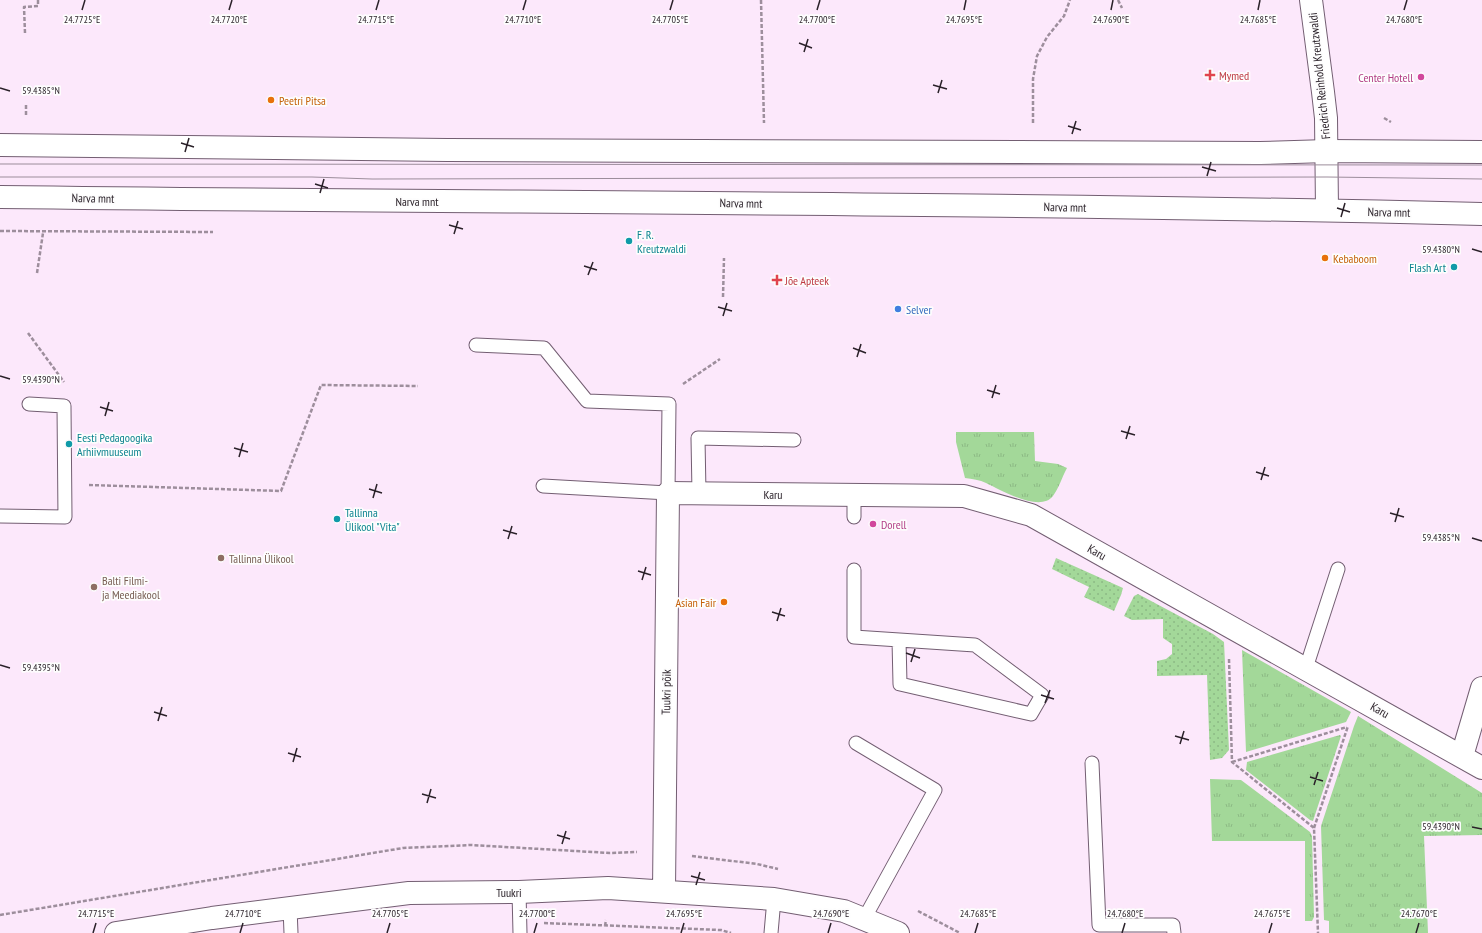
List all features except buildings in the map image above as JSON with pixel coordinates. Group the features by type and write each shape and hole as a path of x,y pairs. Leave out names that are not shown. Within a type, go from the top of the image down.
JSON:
{"main road":[{"name":"Friedrich Reinhold Kreutzwaldi","path":"1311,0 1324,92 1327,151 1327,210"},
{"path":"0,145 447,150 1260,153 1327,151 1482,152"},
{"name":"Narva mnt","path":"0,197 372,202 640,202 1327,210 1482,214"},
{"name":"Karu","path":"668,493 964,496 1031,515 1482,768"},
{"name":"Tuukri põik","path":"664,891 668,493"},
{"path":"1462,756 1482,688"},
{"name":"Tuukri","path":"116,933 290,908 409,893 519,892 608,888 774,899 844,912 898,933"}],"lane":[{"path":"476,345 544,348 587,401 669,404 668,493 543,486"},
{"path":"0,516 65,517 64,406 29,404"},
{"path":"699,493 698,438 794,440"},
{"path":"854,494 854,517"},
{"path":"1306,668 1338,568"},
{"path":"854,570 854,637 975,645 1042,695 1031,714 900,684 899,640"},
{"path":"856,743 935,790 864,919"},
{"path":"1092,763 1100,926 1173,925 1174,933"},
{"path":"519,892 520,933"},
{"path":"771,933 774,899"},
{"path":"290,908 291,933"}],"path":[{"path":"25,33 24,7 38,6 38,0"},
{"path":"761,0 764,125"},
{"path":"1033,126 1033,79 1037,56 1047,37 1064,16 1070,0"},
{"path":"1118,0 1122,8"},
{"path":"0,231 213,232"},
{"path":"37,273 43,232"},
{"path":"723,297 724,258"},
{"path":"28,333 64,381 64,406"},
{"path":"669,404 681,386 720,359"},
{"path":"65,484 281,490 321,385 418,386"},
{"path":"1228,625 1232,762 1314,828"},
{"path":"1318,933 1314,828 1348,727 1361,700"},
{"path":"1232,762 1348,727"},
{"path":"0,915 403,848 471,845 610,853 664,852"},
{"path":"605,926 606,920"}],"green space":[{"path":"956,432 1034,432 1035,461 1058,464 1067,468 1055,493 1047,501 1030,501 1010,495 984,482 965,478 956,442"},
{"path":"1056,558 1123,588 1114,611 1084,597 1089,587 1052,569"},
{"path":"1138,594 1213,634 1224,642 1229,750 1222,758 1210,760 1207,675 1157,676 1157,661 1166,659 1172,654 1172,644 1163,638 1163,619 1132,620 1124,616 1134,596"},
{"path":"1242,650 1351,712 1346,722 1246,752"},
{"path":"1358,716 1482,793 1482,835 1424,836 1428,933 1329,933 1329,921 1324,920 1321,826"},
{"path":"1340,735 1341,736 1313,821 1246,770 1247,762"},
{"path":"1210,779 1241,780 1310,832 1312,836 1314,917 1312,921 1305,921 1305,841 1212,841"}],"tram line":[{"path":"0,164 1482,165"},
{"path":"0,177 312,177 372,179 1327,177 1482,179"}],"place":[{"name":"Mymed","path":"1210,75"},
{"name":"Center Hotell","path":"1421,77"},
{"name":"Peetri Pitsa","path":"271,100"},
{"name":"F. R. Kreutzwaldi","path":"629,241"},
{"name":"Kebaboom","path":"1325,258"},
{"name":"Flash Art","path":"1454,267"},
{"name":"Jõe Apteek","path":"777,280"},
{"name":"Selver","path":"898,309"},
{"name":"Eesti Pedagoogika Arhiivmuuseum","path":"69,444"},
{"name":"Tallinna Ülikool \"Vita\"","path":"337,519"},
{"name":"Dorell","path":"873,524"},
{"name":"Tallinna Ülikool","path":"221,558"},
{"name":"Balti Filmi- ja Meediakool","path":"94,587"},
{"name":"Asian Fair","path":"724,602"}]}
